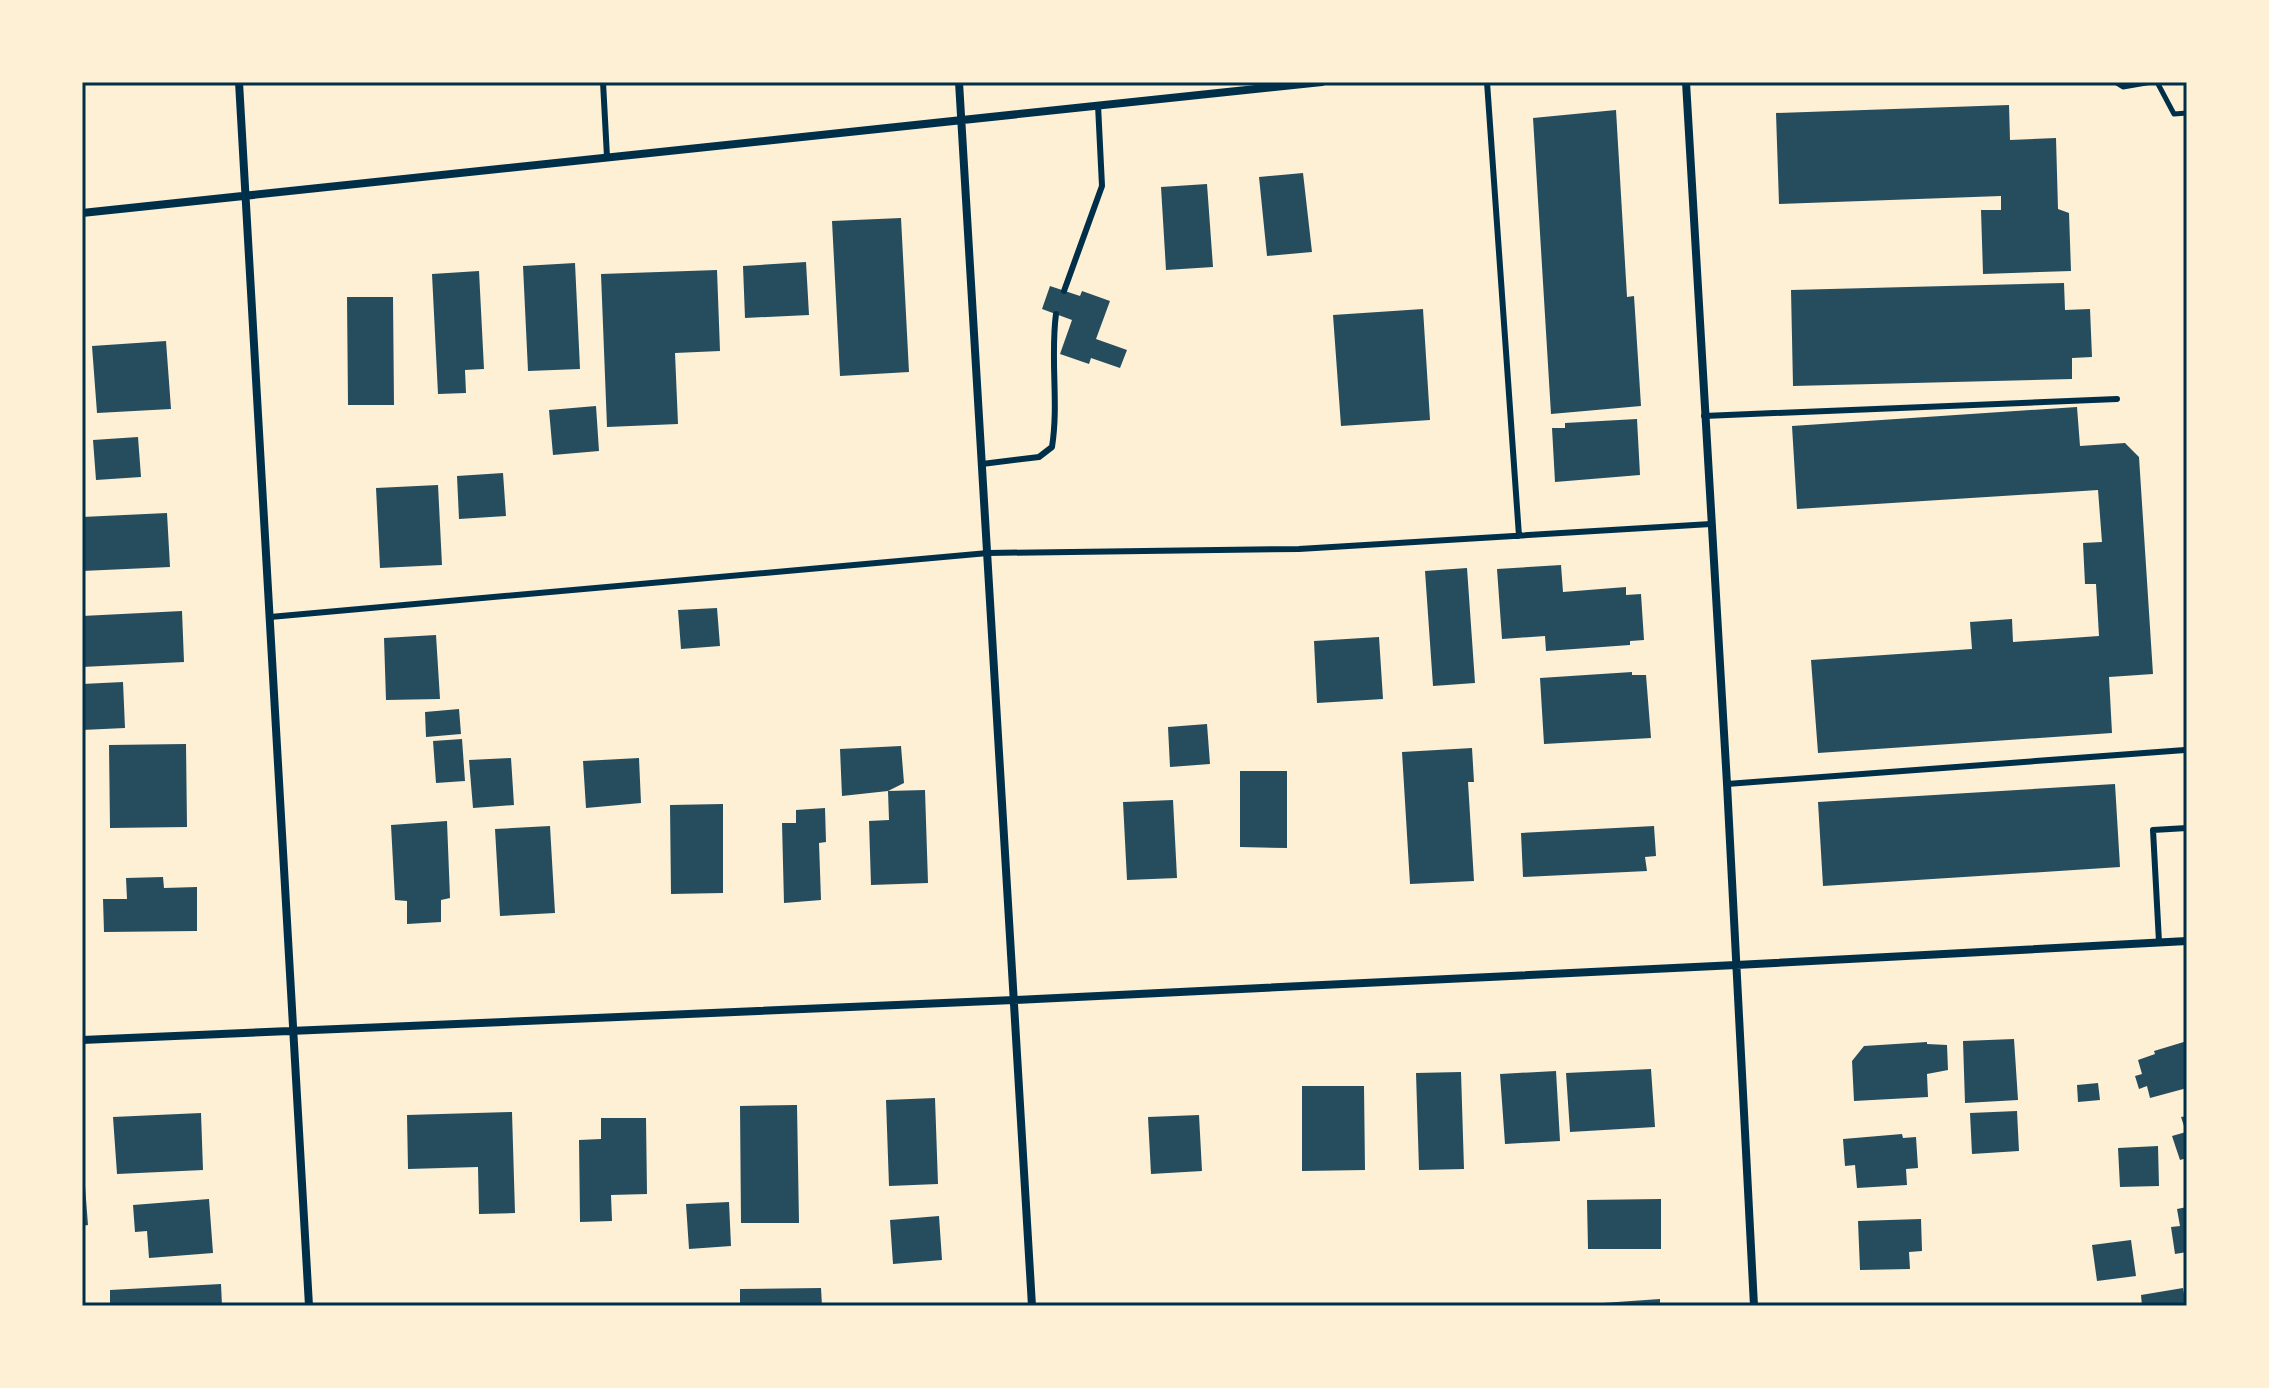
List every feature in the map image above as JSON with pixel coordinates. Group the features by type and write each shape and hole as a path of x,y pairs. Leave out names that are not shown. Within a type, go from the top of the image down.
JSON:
{"street":[{"path":"239,82 309,1306"},
{"path":"959,82 1032,1306"},
{"path":"82,213 1322,82"},
{"path":"1686,82 1754,1306"},
{"path":"82,1040 1014,1000 2187,941"}],"lane":[{"path":"603,82 607,157"},
{"path":"1487,82 1519,536"},
{"path":"1064,291 1102,186 1098,105"},
{"path":"982,464 1039,457 1052,447 1056,419 1053,337 1056,314"},
{"path":"1704,416 2117,399"},
{"path":"270,617 988,553 1299,549 1711,524"},
{"path":"1727,784 2185,750"},
{"path":"2159,942 2153,830 2187,828"}],"path":[{"path":"2115,82 2123,87 2155,82 2174,114 2187,113"}],"building":[{"path":"2009,105 2010,140 2056,138 2058,209 2069,213 2071,271 1983,274 1981,210 2001,210 2001,196 1779,204 1776,113"},
{"path":"1616,110 1627,297 1634,296 1641,406 1551,414 1533,118"},
{"path":"1303,173 1312,252 1267,256 1259,177"},
{"path":"1207,184 1213,267 1166,270 1161,187"},
{"path":"901,218 909,372 840,376 832,221"},
{"path":"806,262 809,315 745,318 743,266"},
{"path":"575,263 580,369 528,371 523,266"},
{"path":"717,270 720,351 675,353 678,424 607,427 601,274"},
{"path":"479,271 484,369 465,370 466,393 438,394 432,274"},
{"path":"2064,283 2065,310 2090,309 2092,357 2072,358 2072,379 1793,386 1791,290"},
{"path":"1050,286 1080,296 1082,291 1110,301 1096,339 1127,350 1120,368 1091,358 1089,364 1060,354 1072,320 1042,309"},
{"path":"347,297 393,297 394,405 348,405"},
{"path":"1423,309 1430,420 1341,426 1333,315"},
{"path":"166,341 171,409 97,413 92,346"},
{"path":"596,406 599,451 553,455 549,410"},
{"path":"2077,407 2080,446 2125,443 2139,457 2153,674 2109,677 2112,733 1818,753 1811,660 1972,649 1970,622 2012,619 2013,642 2099,636 2096,584 2085,584 2083,543 2102,542 2098,490 1797,509 1792,426"},
{"path":"1637,419 1640,475 1555,482 1552,428 1565,428 1565,423"},
{"path":"138,437 141,477 96,480 93,440"},
{"path":"503,473 506,516 459,519 457,476"},
{"path":"438,485 442,565 380,568 376,488"},
{"path":"167,513 170,567 82,571 82,517"},
{"path":"1561,565 1563,592 1626,587 1626,595 1641,594 1644,640 1630,641 1630,645 1546,651 1545,636 1502,639 1497,569"},
{"path":"1467,568 1475,683 1433,686 1425,571"},
{"path":"717,608 720,646 681,649 678,610"},
{"path":"182,611 184,662 82,667 82,616"},
{"path":"436,635 440,699 386,700 384,638"},
{"path":"1379,637 1383,699 1317,703 1314,641"},
{"path":"1632,672 1632,675 1646,675 1651,738 1544,744 1540,678"},
{"path":"123,682 125,728 82,730 82,684"},
{"path":"459,709 461,734 426,737 425,712"},
{"path":"1207,724 1210,764 1170,767 1168,727"},
{"path":"462,739 465,781 436,783 433,741"},
{"path":"186,744 187,827 110,828 109,745"},
{"path":"901,746 904,783 888,791 842,796 840,749"},
{"path":"1472,748 1474,782 1468,782 1474,881 1410,884 1402,752"},
{"path":"511,758 514,805 473,808 469,760"},
{"path":"639,758 641,803 586,808 583,761"},
{"path":"1240,771 1287,771 1287,848 1240,847"},
{"path":"2115,784 2120,867 1823,886 1818,802"},
{"path":"925,790 928,883 871,885 869,821 889,820 888,791"},
{"path":"1173,800 1177,878 1127,880 1123,802"},
{"path":"723,804 723,893 671,894 670,805"},
{"path":"825,808 826,842 819,843 821,900 784,903 782,823 796,823 796,810"},
{"path":"447,821 450,898 441,900 441,922 407,924 407,901 395,900 391,825"},
{"path":"550,826 555,913 500,916 495,829"},
{"path":"1654,826 1656,856 1645,857 1647,871 1523,877 1521,833"},
{"path":"163,877 164,888 197,887 197,931 104,932 103,899 127,899 126,878"},
{"path":"2014,1039 2018,1100 1965,1103 1963,1041"},
{"path":"2187,1041 2187,1088 2150,1098 2147,1086 2139,1089 2135,1076 2142,1074 2138,1060 2155,1054 2154,1051"},
{"path":"1927,1042 1947,1045 1948,1070 1927,1074 1928,1097 1854,1101 1852,1061 1864,1046"},
{"path":"1651,1069 1655,1127 1570,1132 1566,1073"},
{"path":"1556,1071 1560,1141 1505,1144 1500,1074"},
{"path":"1461,1072 1464,1169 1419,1170 1416,1073"},
{"path":"2098,1083 2100,1100 2078,1102 2077,1085"},
{"path":"1302,1086 1364,1086 1365,1170 1302,1171"},
{"path":"935,1098 938,1184 889,1186 886,1100"},
{"path":"797,1105 799,1223 741,1223 740,1106"},
{"path":"2017,1111 2019,1151 1972,1154 1970,1113"},
{"path":"512,1112 515,1213 479,1214 478,1167 408,1169 407,1115"},
{"path":"201,1113 203,1170 117,1174 113,1117"},
{"path":"1199,1115 1202,1171 1151,1174 1148,1117"},
{"path":"2187,1116 2187,1158 2180,1160 2172,1136 2186,1132 2181,1117"},
{"path":"601,1118 646,1118 647,1194 611,1195 612,1221 580,1222 579,1140 601,1139"},
{"path":"1902,1134 1903,1138 1916,1137 1918,1168 1906,1169 1907,1185 1857,1188 1855,1165 1845,1166 1843,1139"},
{"path":"2158,1146 2159,1186 2120,1187 2118,1148"},
{"path":"82,1186 85,1186 88,1225 82,1226"},
{"path":"209,1199 213,1253 149,1258 147,1231 135,1232 133,1205"},
{"path":"1661,1199 1661,1249 1588,1249 1587,1200"},
{"path":"729,1202 731,1246 689,1249 686,1204"},
{"path":"2187,1207 2187,1252 2175,1254 2171,1227 2180,1226 2177,1209"},
{"path":"939,1216 942,1260 893,1264 890,1220"},
{"path":"1921,1219 1922,1251 1909,1252 1910,1269 1860,1270 1858,1221"},
{"path":"2131,1240 2136,1276 2097,1281 2092,1245"},
{"path":"221,1284 222,1306 110,1306 110,1290"},
{"path":"821,1288 822,1306 740,1306 740,1289"},
{"path":"2183,1288 2186,1306 2142,1306 2141,1295"},
{"path":"1660,1299 1660,1306 1588,1306 1588,1304"}]}
